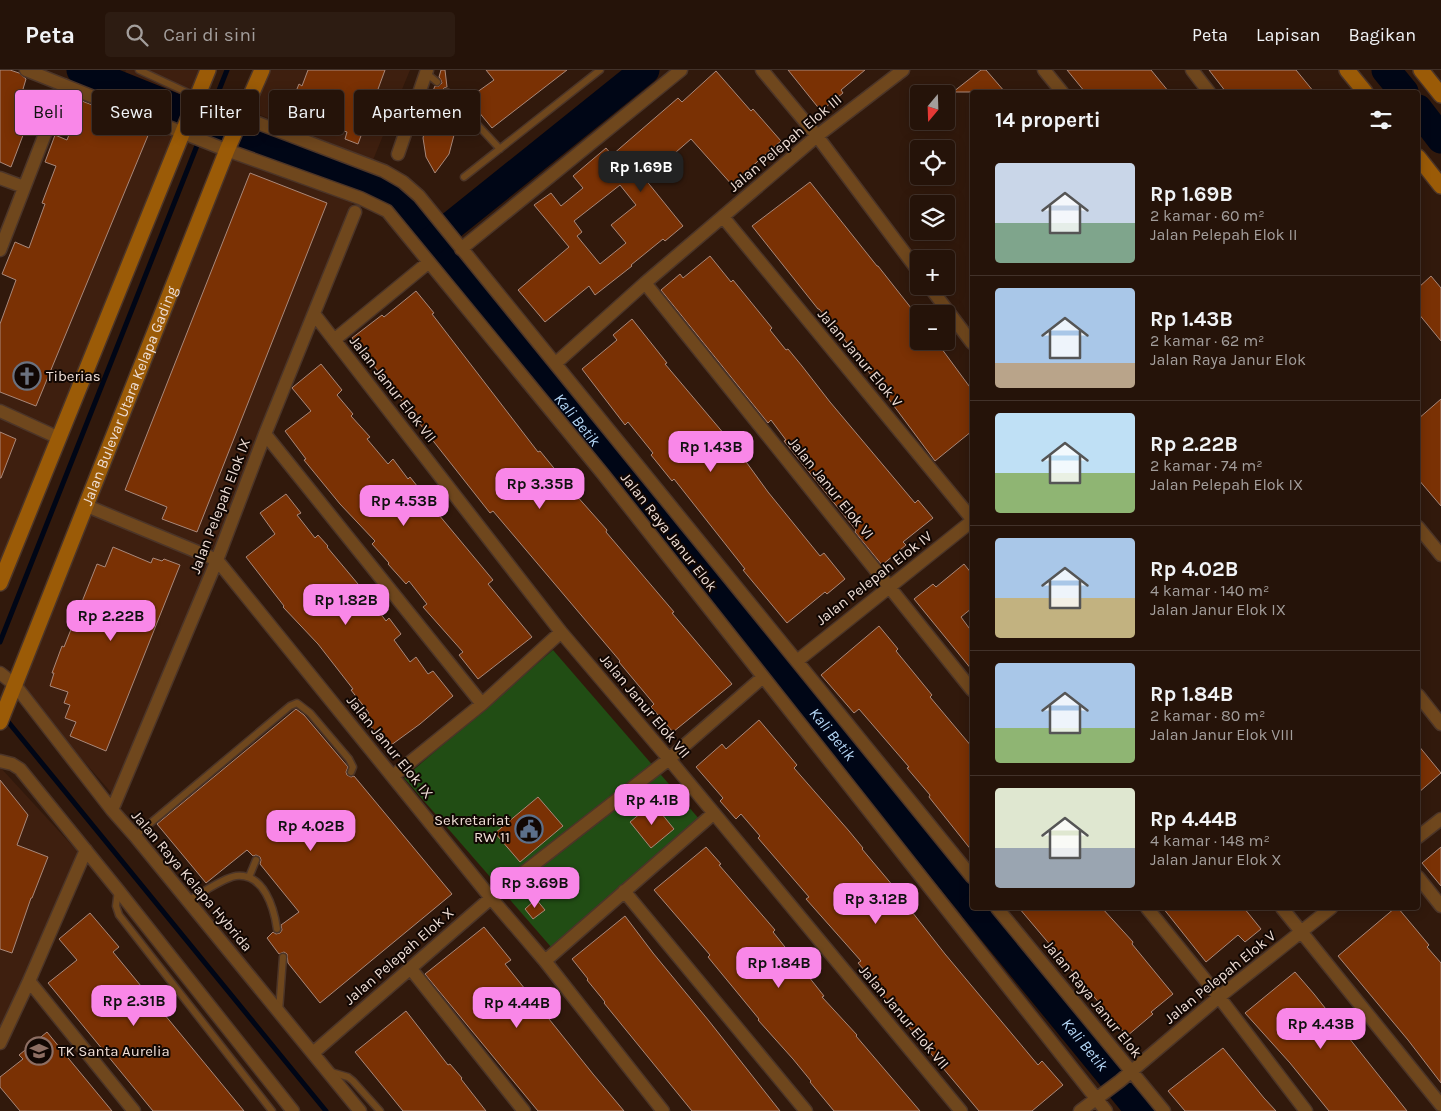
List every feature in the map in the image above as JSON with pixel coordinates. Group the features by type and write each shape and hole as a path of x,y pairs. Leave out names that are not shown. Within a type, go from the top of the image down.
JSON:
{"main road":[{"path":"201,90 208,70"},
{"name":"Jalan Bulevar Utara Kelapa Gading","path":"253,90 262,70"},
{"path":"1347,70 1364,90"},
{"path":"1421,70 1441,95"},
{"path":"0,582 184,135"},
{"name":"Jalan Bulevar Utara Kelapa Gading","path":"0,722 9,683 87,506 232,135"},
{"path":"1420,160 1441,186"}],"street":[{"name":"Jalan Raya Janur Elok","path":"26,70 181,130"},
{"path":"460,247 681,70"},
{"path":"762,70 817,136 910,260"},
{"name":"Jalan Pelepah Elok III","path":"556,363 645,283 817,136 903,70"},
{"path":"1044,70 1060,90"},
{"path":"1192,70 1207,90"},
{"path":"398,154 426,72"},
{"path":"0,250 64,85"},
{"name":"Jalan Raya Janur Elok","path":"259,125 384,171 403,182 419,196 970,875"},
{"name":"Jalan Raya Janur Elok","path":"193,135 360,198 387,211 597,466 1098,1097 1106,1111"},
{"path":"0,178 24,187"},
{"name":"Jalan Pelepah Elok IX","path":"112,810 217,560 265,434 355,212"},
{"name":"Jalan Janur Elok V","path":"723,217 970,518"},
{"path":"334,340 429,262"},
{"name":"Jalan Janur Elok VI","path":"645,283 970,687"},
{"path":"936,295 970,340"},
{"name":"Jalan Janur Elok VII","path":"314,314 561,632 669,758 961,1111"},
{"path":"0,411 59,438"},
{"path":"265,434 482,704"},
{"name":"Jalan Janur Elok IX","path":"87,506 217,560 491,898 546,961 663,1111"},
{"name":"Jalan Pelepah Elok IV","path":"797,661 970,522"},
{"path":"1420,529 1441,555"},
{"path":"393,776 482,704 561,632"},
{"name":"Jalan Pelepah Elok X","path":"313,1053 491,898 669,758 763,677"},
{"name":"Jalan Raya Kelapa Hybrida","path":"9,683 360,1111"},
{"path":"1420,698 1441,724"},
{"path":"0,762 12,764 20,769 294,1111"},
{"path":"546,961 714,813"},
{"path":"1420,835 1441,819"},
{"path":"0,1044 86,850"},
{"path":"1420,880 1441,906"},
{"path":"624,891 806,1111"},
{"name":"Jalan Raya Janur Elok","path":"999,910 1164,1111"},
{"path":"1149,910 1219,997 1306,1111"},
{"path":"1284,910 1441,1105"},
{"name":"Jalan Pelepah Elok V","path":"1080,1111 1120,1081 1219,997 1328,910"},
{"path":"411,969 524,1111"},
{"path":"29,981 134,1111"}],"lane":[{"path":"139,70 181,91"},
{"path":"464,177 600,70"},
{"path":"426,72 437,82"},
{"path":"480,127 500,149"},
{"path":"135,836 290,706 297,703 310,713 349,760 353,767 351,772"},
{"path":"249,877 256,860"},
{"path":"188,901 235,876 249,877 263,888 274,911 277,929"},
{"path":"118,890 116,906 119,915 272,1111"},
{"path":"279,1012 283,958"},
{"path":"328,1071 348,1077 361,1088 380,1111"}],"shaded area":[{"path":"126,70 202,70 194,90 181,90 181,122 0,567 0,377 99,135 171,135 171,90 118,90"},
{"path":"270,70 410,70 402,90 354,90 354,135 383,135 373,160 310,135 344,135 344,90 269,90 269,118 259,114 259,97"},
{"path":"235,154 354,200 115,797 18,686"},
{"path":"0,767 79,853 0,1049"}],"green space":[{"path":"553,650 700,820 551,947 404,778"}],"building":[{"path":"0,70 10,70 19,73 26,79 23,89 26,90 15,90 15,135 23,135 11,167 0,162"},
{"path":"308,70 385,70 378,90 354,90 354,135 361,135 358,144 345,139 347,132 344,131 344,90 297,90 299,84 302,86"},
{"path":"441,70 445,70 447,87 443,90 433,90 435,86 439,86 442,83 439,77"},
{"path":"486,70 567,70 492,128 480,113 480,90 494,80"},
{"path":"788,70 865,70 841,90 843,93 821,111"},
{"path":"981,70 986,70 1003,90 970,90 970,92 955,92 955,90"},
{"path":"1067,70 1151,70 1167,90 1083,90"},
{"path":"1209,70 1296,70 1312,90 1224,90"},
{"path":"716,71 751,111 753,109 781,141 733,186 691,139 645,179 683,226 665,241 663,239 595,295 589,286 545,322 518,290 569,247 534,205 551,193 561,206 583,188 573,176 606,148 612,155 678,98 682,102","holes":["620,185 636,205 611,225 626,243 600,264 577,236 582,232 574,221"]},
{"path":"82,101 92,105 92,135 148,135 36,406 0,392 0,324 16,280 2,274 15,242 29,248 45,204 42,203 56,166 45,162 55,135 67,140 69,135 82,135"},
{"path":"424,135 454,135 449,154 435,173 426,157"},
{"path":"250,173 327,203 197,532 162,519 167,507 125,490"},
{"path":"810,182 910,307 910,350 943,350 970,387 970,433 935,461 838,331 818,309 752,226"},
{"path":"710,256 731,282 733,280 772,328 770,330 786,350 788,349 915,503 918,500 933,518 903,542 906,545 882,565 784,441 786,440 771,420 768,423 661,290 680,274 683,278"},
{"path":"1431,276 1441,288 1441,341 1420,315 1420,286"},
{"path":"416,291 538,452 540,451 607,530 606,532 732,684 673,732 651,707 654,704 620,661 493,511 490,513 352,338 382,315 384,317"},
{"path":"632,319 667,363 665,364 736,448 768,492 820,556 824,553 845,579 827,594 825,592 787,623 743,570 745,569 674,479 672,481 651,455 653,453 628,422 625,425 582,369 617,340 613,335"},
{"path":"321,364 342,390 337,395 353,414 351,416 370,437 367,439 388,464 393,459 408,479 410,477 424,497 493,580 488,584 532,637 478,679 459,655 463,652 423,607 427,604 409,581 406,584 388,564 372,544 375,541 340,504 304,460 306,459 285,431 311,411 292,388"},
{"path":"1441,399 1441,506 1420,481 1420,417"},
{"path":"0,432 16,439 1,478 0,478"},
{"path":"286,494 301,513 297,515 315,538 318,535 328,546 386,621 389,618 401,634 394,640 410,662 416,657 428,674 433,671 453,696 420,724 387,748 364,717 369,713 351,690 353,689 318,644 283,607 246,557 275,534 260,513"},
{"path":"113,547 151,563 153,558 162,561 164,559 180,565 106,751 70,736 76,722 65,718 70,705 64,703 68,692 50,686 54,673 52,673 62,646 64,647 97,564 105,567"},
{"path":"964,564 970,572 970,610 961,617 970,629 970,668 914,599 933,584 936,587"},
{"path":"879,626 898,649 896,651 932,695 930,697 970,745 970,848 907,768 909,767 859,709 854,713 821,675"},
{"path":"296,709 304,715 348,767 347,775 354,776 452,894 320,1003 288,963 287,954 284,952 279,954 267,938 273,932 276,934 280,933 282,930 281,925 299,912 260,864 260,857 253,856 247,850 206,883 157,824"},
{"path":"759,720 797,765 794,768 863,848 945,954 1038,1065 1042,1061 1063,1085 1032,1111 979,1111 870,981 872,979 858,963 861,961 806,899 809,897 758,838 760,836 741,814 736,819 720,801 723,798 696,767 722,744 726,749"},
{"path":"1420,747 1441,773 1420,791"},
{"path":"0,780 28,815 17,845 48,857 31,898 12,953 0,949"},
{"name":"Sekretariat RW 11","path":"538,797 563,826 520,862 495,833"},
{"path":"653,803 674,829 651,848 630,822"},
{"path":"706,847 721,864 719,865 775,930 773,932 824,996 822,997 857,1035 920,1111 834,1111 793,1059 758,1020 708,957 710,955 654,890"},
{"path":"1441,847 1441,886 1422,863"},
{"path":"536,899 545,910 533,919 525,909"},
{"path":"1021,910 1104,910 1133,942 1132,944 1173,994 1151,1012 1153,1014 1127,1036"},
{"path":"1165,910 1246,910 1261,929 1245,942 1238,935 1206,962"},
{"path":"1393,910 1400,910 1429,945 1427,947 1441,963 1441,1083 1408,1040 1338,956"},
{"path":"90,913 119,947 113,952 244,1111 153,1111 48,983 77,960 59,939"},
{"path":"625,916 780,1111 692,1111 604,1003 572,959"},
{"path":"484,927 511,960 505,964 624,1111 538,1111 425,974"},
{"path":"1295,972 1407,1111 1329,1111 1290,1063 1245,1013"},
{"path":"406,1011 448,1065 450,1064 462,1078 486,1111 403,1111 355,1052"},
{"path":"47,1032 112,1111 20,1111 0,1087 0,1077 23,1059 19,1055"},
{"path":"1223,1048 1276,1111 1185,1111 1168,1091"}],"waterway":[{"name":"Kali Betik","path":"81,70 384,192 411,214 970,903"},
{"path":"0,642 227,70"},
{"path":"432,241 645,70"},
{"path":"1386,70 1402,90"},
{"path":"1420,112 1441,139"},
{"path":"5,718 326,1111"},
{"name":"Kali Betik","path":"976,910 1140,1111"}],"place":[{"name":"Tiberias","path":"27,376"},
{"name":"Sekretariat RW 11","path":"529,829"},
{"name":"TK Santa Aurelia","path":"39,1051"}]}
